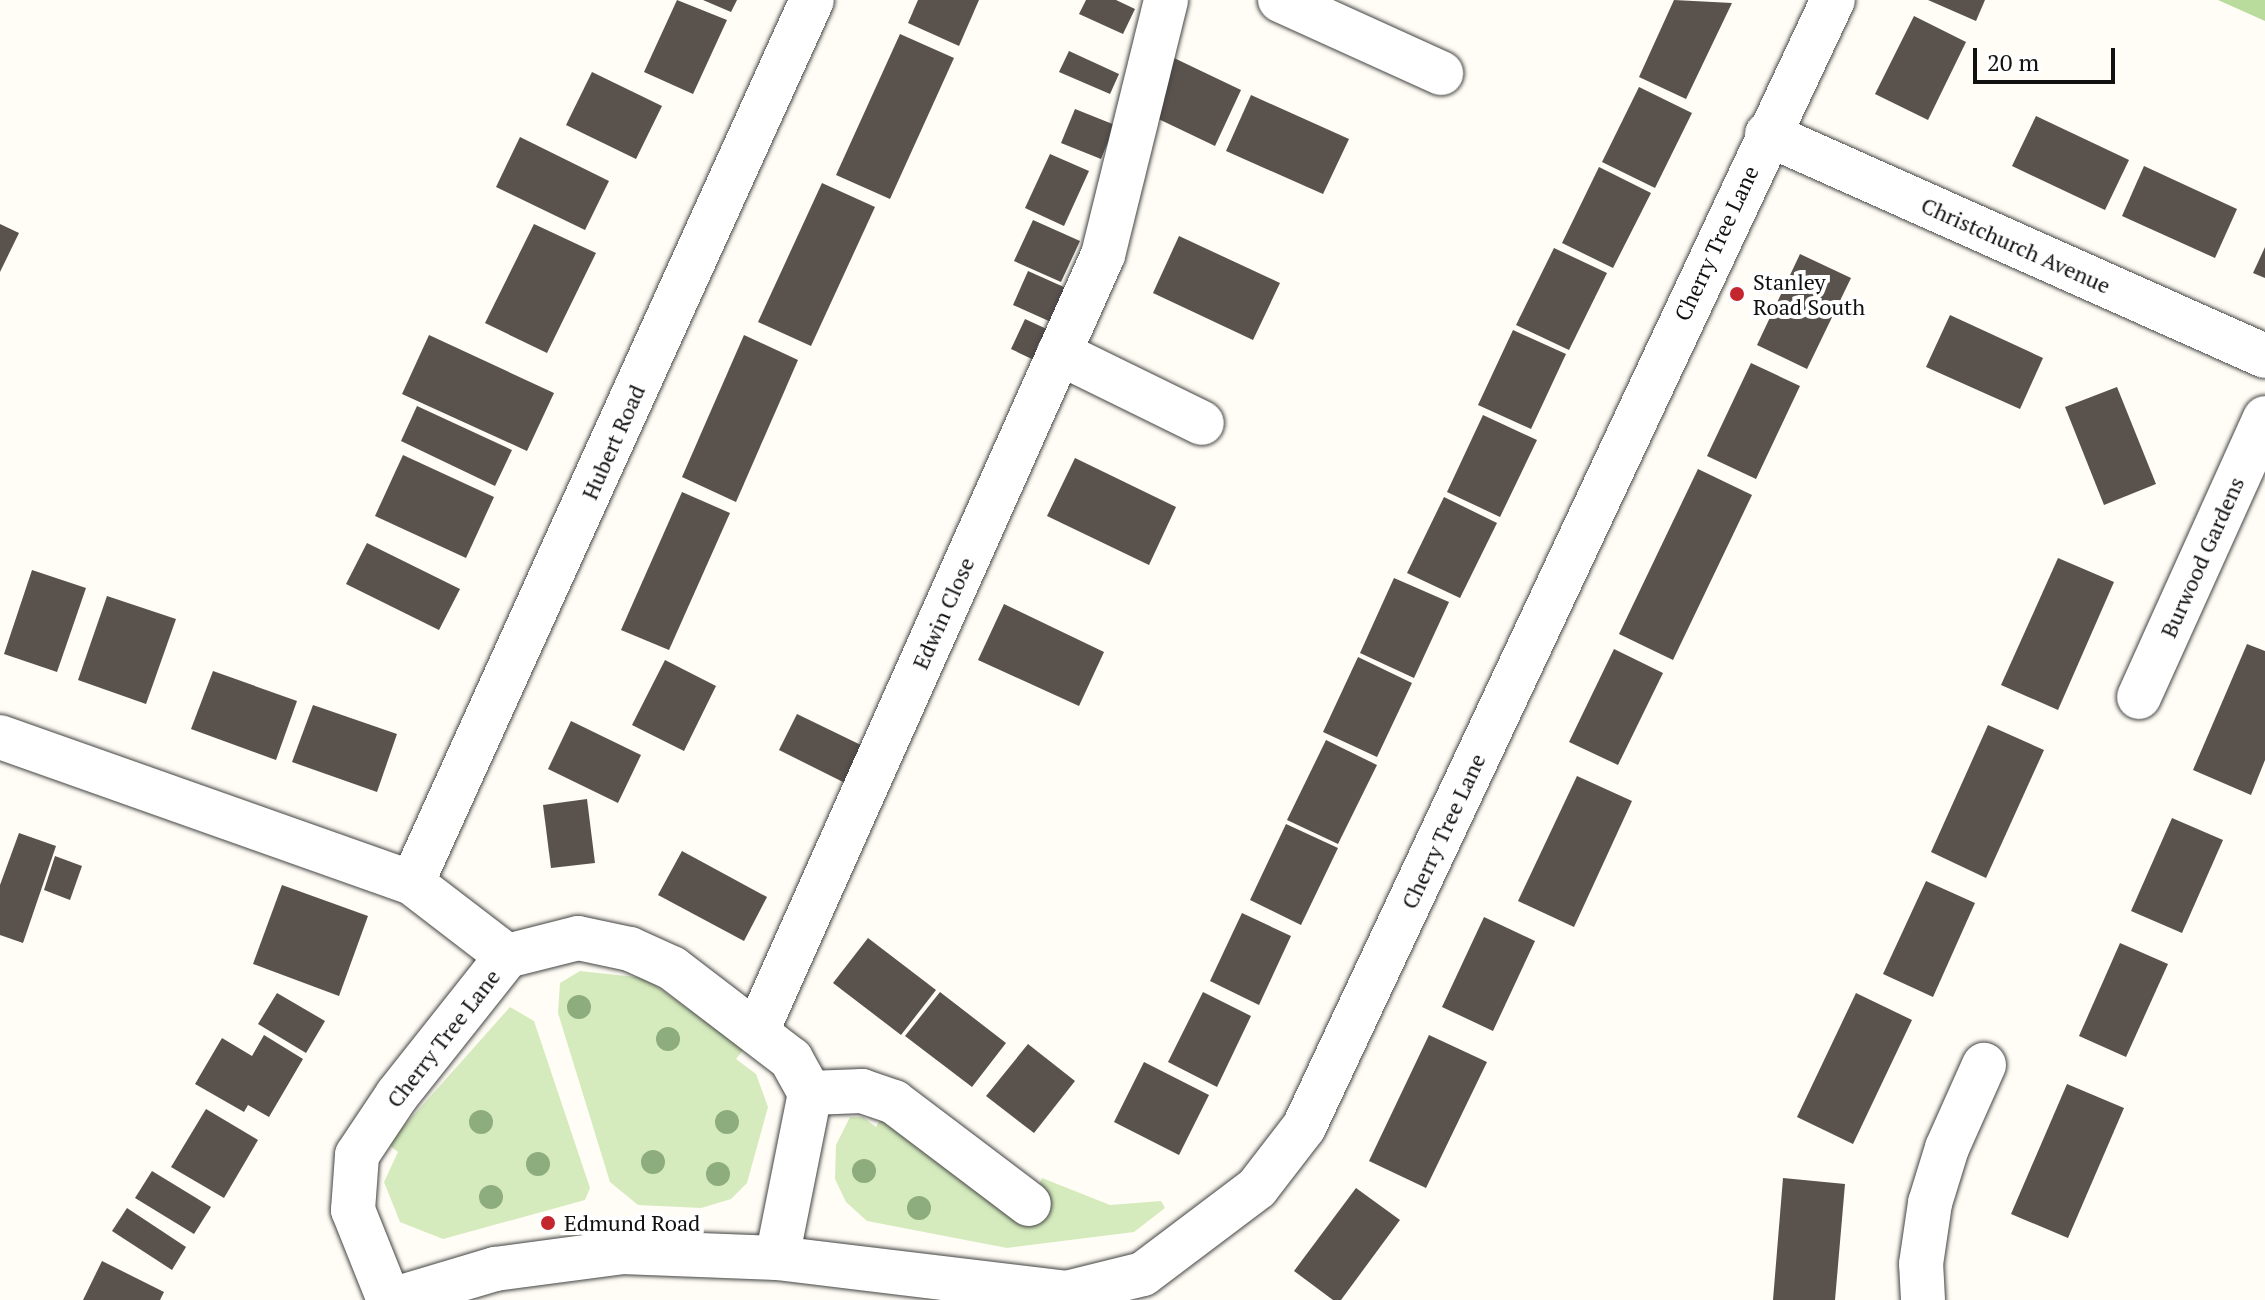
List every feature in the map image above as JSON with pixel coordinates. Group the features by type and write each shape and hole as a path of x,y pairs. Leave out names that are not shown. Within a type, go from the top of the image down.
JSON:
{"street":[{"name":"Hubert Road","path":"412,883 812,0"},
{"name":"Edwin Close","path":"757,1031 1103,255 1122,192 1125,154 1166,0"},
{"path":"1280,0 1441,73"},
{"name":"Cherry Tree Lane","path":"810,1093 791,1059 757,1031 672,968 630,949 578,938 507,956 397,1095 357,1155 353,1210 390,1300 495,1269 622,1252 777,1258 1066,1293 1143,1274 1257,1188 1304,1127 1767,134 1833,0"},
{"name":"Christchurch Avenue","path":"1767,134 2265,356"},
{"path":"1059,353 1202,423"},
{"name":"Burwood Gardens","path":"2139,697 2265,418"},
{"path":"0,737 412,883 507,956"},
{"path":"1923,1300 1921,1264 1930,1203 1947,1148 1984,1065"},
{"path":"777,1258 810,1093 862,1091 894,1102 1029,1204"}],"green space":[{"path":"2218,0 2265,0 2265,21"},
{"path":"580,971 645,978 744,1049 736,1059 756,1074 768,1107 747,1183 731,1199 701,1208 638,1205 610,1182 558,1013 560,983"},
{"path":"510,1007 534,1021 590,1188 585,1200 443,1239 400,1222 384,1182 398,1152 388,1144"},
{"path":"850,1117 863,1117 876,1127 881,1118 1039,1185 1042,1178 1110,1205 1161,1201 1165,1208 1134,1232 1007,1248 867,1221 846,1202 835,1179 836,1145"}],"building":[{"path":"677,0 727,20 693,94 644,72"},
{"path":"703,0 737,0 731,12"},
{"path":"918,0 979,0 959,46 908,23"},
{"path":"1086,0 1116,0 1135,9 1123,34 1079,14"},
{"path":"1674,0 1732,3 1686,99 1639,77"},
{"path":"1928,0 1985,0 1976,21"},
{"path":"1914,16 1966,42 1928,120 1875,94"},
{"path":"900,34 954,58 890,199 836,175"},
{"path":"1069,51 1119,74 1110,94 1059,72"},
{"path":"1174,58 1241,90 1215,146 1148,114"},
{"path":"592,72 662,106 636,159 566,125"},
{"path":"1639,87 1692,113 1655,188 1602,162"},
{"path":"1251,95 1349,139 1323,194 1226,151"},
{"path":"1075,109 1115,125 1101,159 1061,143"},
{"path":"2036,116 2129,160 2105,210 2012,166"},
{"path":"520,137 609,181 585,230 496,187"},
{"path":"1050,154 1089,171 1064,226 1025,208"},
{"path":"2144,166 2237,209 2215,258 2122,216"},
{"path":"1599,167 1651,193 1613,268 1562,243"},
{"path":"822,183 875,207 811,346 758,322"},
{"path":"1033,220 1080,241 1061,282 1014,261"},
{"path":"0,224 19,233 0,272"},
{"path":"534,224 596,253 547,353 485,323"},
{"path":"1179,236 1280,283 1253,340 1153,293"},
{"path":"2265,247 2265,278 2253,273"},
{"path":"1554,248 1607,273 1569,350 1516,325"},
{"path":"1800,254 1851,278 1807,369 1757,345"},
{"path":"1028,271 1066,288 1051,322 1013,305"},
{"path":"1950,315 2043,358 2020,409 1926,367"},
{"path":"1025,319 1051,331 1036,361 1011,349"},
{"path":"1513,330 1566,354 1531,429 1478,405"},
{"path":"429,335 554,393 527,451 402,394"},
{"path":"744,335 798,360 736,502 682,477"},
{"path":"1751,363 1800,386 1756,479 1707,456"},
{"path":"2117,387 2156,484 2104,505 2065,407"},
{"path":"417,406 512,450 495,486 401,441"},
{"path":"1483,415 1537,440 1500,517 1447,492"},
{"path":"403,455 494,497 466,558 375,516"},
{"path":"1075,458 1176,507 1149,565 1047,516"},
{"path":"1698,469 1752,495 1673,660 1619,634"},
{"path":"682,492 730,513 669,650 621,630"},
{"path":"1444,497 1497,523 1460,598 1407,573"},
{"path":"367,543 460,589 439,630 346,584"},
{"path":"2058,558 2114,582 2058,710 2001,685"},
{"path":"32,570 86,588 57,672 4,654"},
{"path":"1394,578 1449,602 1414,678 1360,653"},
{"path":"107,596 176,619 146,704 78,680"},
{"path":"1004,604 1104,652 1079,706 978,660"},
{"path":"2247,644 2265,651 2265,760 2251,795 2193,770"},
{"path":"1614,649 1663,673 1618,765 1569,742"},
{"path":"1358,657 1412,683 1377,757 1323,732"},
{"path":"665,660 716,686 684,751 632,725"},
{"path":"213,671 297,701 276,760 191,729"},
{"path":"313,705 397,734 377,792 292,762"},
{"path":"797,714 863,746 845,783 779,750"},
{"path":"571,721 641,755 618,803 548,769"},
{"path":"1988,725 2044,750 1986,878 1931,852"},
{"path":"1326,740 1377,765 1338,844 1287,820"},
{"path":"1577,776 1632,801 1574,927 1518,901"},
{"path":"587,799 595,863 551,868 543,805"},
{"path":"2172,818 2223,840 2182,933 2131,911"},
{"path":"1286,824 1338,848 1301,925 1250,900"},
{"path":"19,833 56,846 23,943 0,935 0,885"},
{"path":"682,851 767,897 744,941 658,895"},
{"path":"55,856 82,866 70,900 44,890"},
{"path":"1926,881 1975,903 1933,997 1883,974"},
{"path":"282,885 368,916 339,996 253,964"},
{"path":"1242,913 1291,936 1259,1005 1210,981"},
{"path":"1484,917 1535,941 1493,1031 1442,1007"},
{"path":"868,938 936,990 901,1035 833,983"},
{"path":"2120,943 2168,964 2126,1057 2079,1036"},
{"path":"940,992 1006,1043 972,1087 905,1036"},
{"path":"1203,992 1251,1016 1217,1087 1168,1062"},
{"path":"277,993 325,1021 306,1053 258,1024"},
{"path":"1856,993 1912,1020 1853,1144 1797,1117"},
{"path":"264,1035 303,1059 269,1117 248,1105 244,1112 195,1084 222,1038 252,1056"},
{"path":"1429,1035 1487,1062 1426,1188 1369,1161"},
{"path":"1028,1044 1075,1081 1034,1133 986,1096"},
{"path":"1144,1062 1209,1095 1179,1155 1114,1122"},
{"path":"2067,1084 2124,1108 2068,1238 2011,1214"},
{"path":"206,1109 258,1140 224,1198 171,1167"},
{"path":"152,1171 211,1207 194,1234 135,1198"},
{"path":"1783,1178 1845,1184 1835,1300 1773,1300"},
{"path":"1356,1188 1400,1220 1341,1300 1333,1300 1294,1271"},
{"path":"127,1208 186,1247 172,1270 112,1231"},
{"path":"102,1261 164,1292 160,1300 83,1300"}],"place":[{"name":"Stanley Road South","path":"1737,294"},
{"name":"Edmund Road","path":"548,1223"}]}
